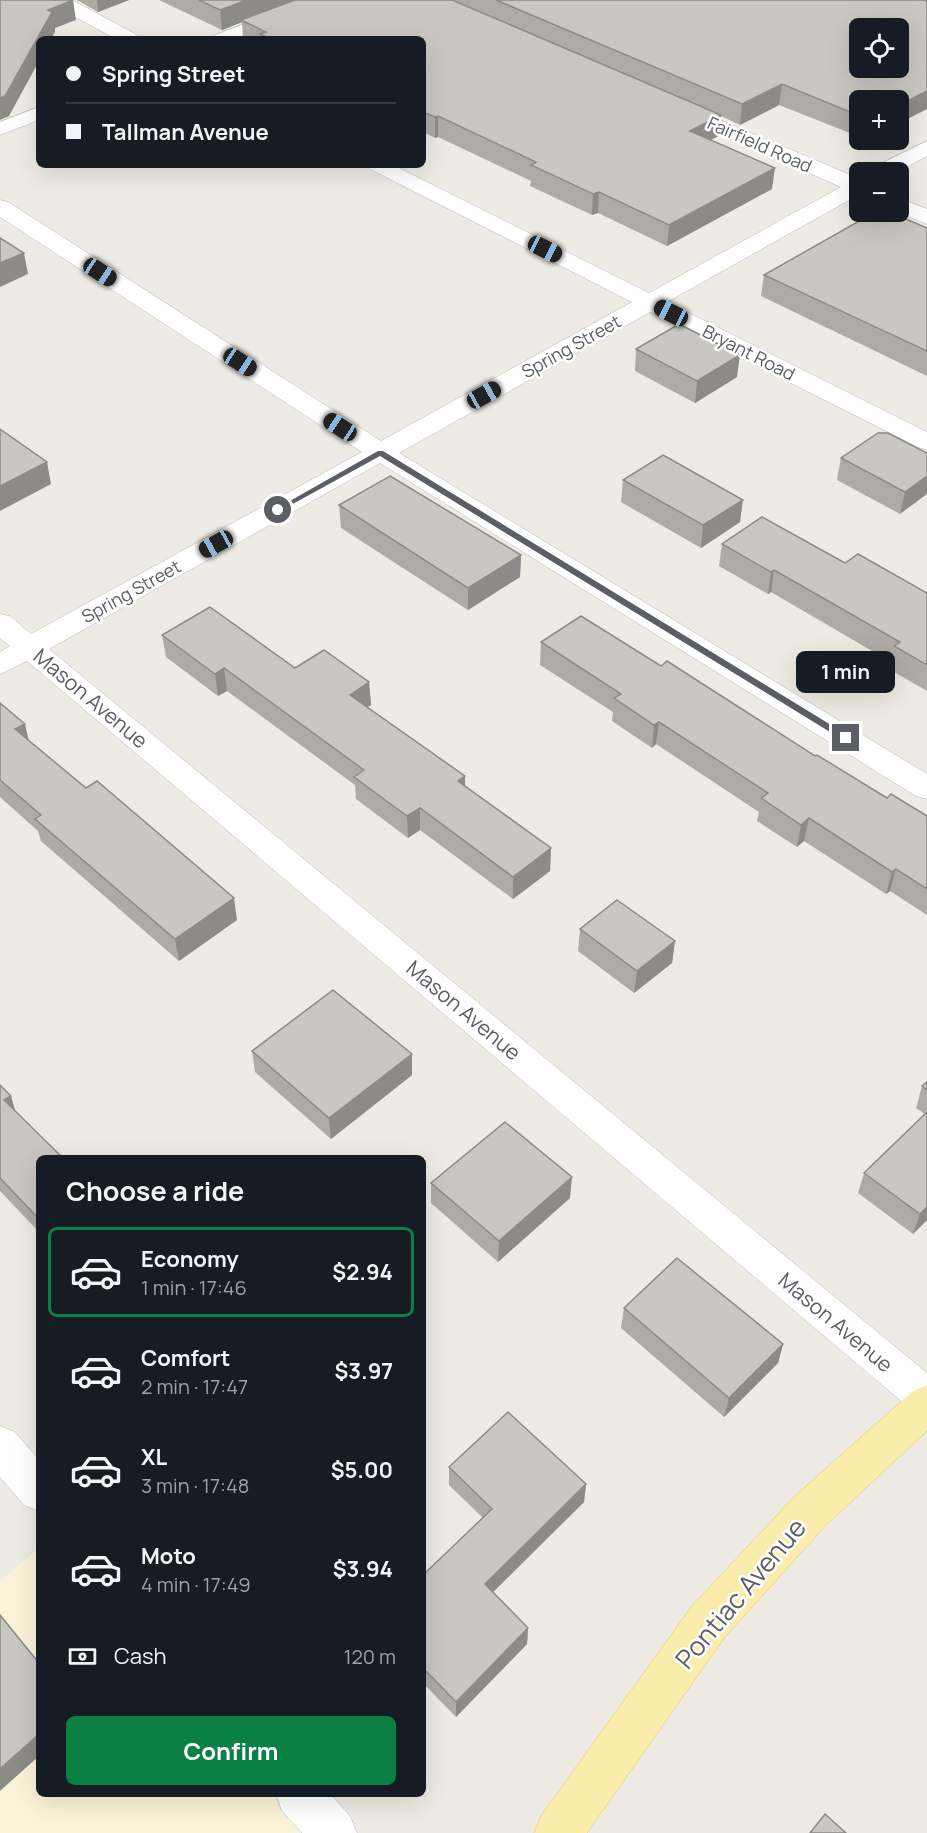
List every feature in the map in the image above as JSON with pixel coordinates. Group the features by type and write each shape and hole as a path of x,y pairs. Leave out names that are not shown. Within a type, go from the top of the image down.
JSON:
{"main road":[{"name":"Pontiac Avenue","path":"558,1833 708,1622 810,1511 927,1404"}],"street":[{"path":"58,0 124,36"},
{"path":"230,36 324,0"},
{"name":"Fairfield Road","path":"660,100 849,182"},
{"path":"0,129 36,114"},
{"path":"900,162 927,147"},
{"name":"Bryant Road","path":"383,168 927,442"},
{"name":"Spring Street","path":"0,664 849,192"},
{"path":"0,207 380,452 927,788"},
{"path":"909,209 927,217"},
{"name":"Mason Avenue","path":"0,622 927,1398"},
{"path":"0,1446 36,1488"},
{"path":"302,1797 333,1833"}],"shaded area":[{"path":"36,1551 36,1797 309,1797 341,1833 0,1833 0,1581"}],"building":[{"path":"0,0 73,0 48,10 52,12 39,36 36,36 36,41 5,96 0,98"},
{"path":"199,0 247,0 220,10"},
{"path":"295,0 452,0 721,115 690,131 775,168 669,225 599,192 593,194 531,165 536,162 438,116 426,113 426,36 264,36 260,34 266,32 241,20"},
{"path":"496,0 927,1 927,91 909,100 909,90 849,90 849,111 782,84 742,104"},
{"path":"909,220 927,228 927,351 764,275 857,222"},
{"path":"0,238 24,253 0,263"},
{"path":"679,324 740,355 697,381 636,349"},
{"path":"0,429 47,462 0,486"},
{"path":"878,433 888,433 927,453 927,476 905,492 841,458"},
{"path":"663,455 743,500 703,525 623,480"},
{"path":"390,476 521,555 468,588 339,505"},
{"path":"762,517 845,563 858,554 927,593 927,665 894,646 900,642 774,570 771,572 722,544"},
{"path":"210,607 295,668 324,650 369,682 350,695 465,776 458,781 551,848 513,877 420,808 407,816 354,777 364,770 224,668 215,674 162,635"},
{"path":"581,616 661,666 667,661 815,756 817,755 887,798 891,794 927,816 927,889 896,869 892,872 809,818 801,825 761,798 768,793 659,722 654,725 614,698 621,694 541,642"},
{"path":"0,703 25,724 15,729 86,788 97,781 234,898 175,939 35,819 41,815 0,780"},
{"path":"617,900 675,941 637,971 580,929"},
{"path":"333,990 412,1054 329,1118 252,1051"},
{"path":"0,1085 11,1096 4,1100 60,1155 36,1155 36,1216 0,1178"},
{"path":"927,1112 927,1207 920,1214 864,1173"},
{"path":"505,1122 572,1177 499,1241 431,1183"},
{"path":"677,1258 783,1344 729,1398 624,1308"},
{"path":"508,1412 586,1484 485,1584 528,1628 456,1702 426,1671 426,1572 492,1509 449,1467"},
{"path":"0,1615 36,1659 36,1737 0,1769"},
{"path":"825,1814 846,1833 810,1833"}],"route":[{"path":"278,510 380,452 846,738"}]}
